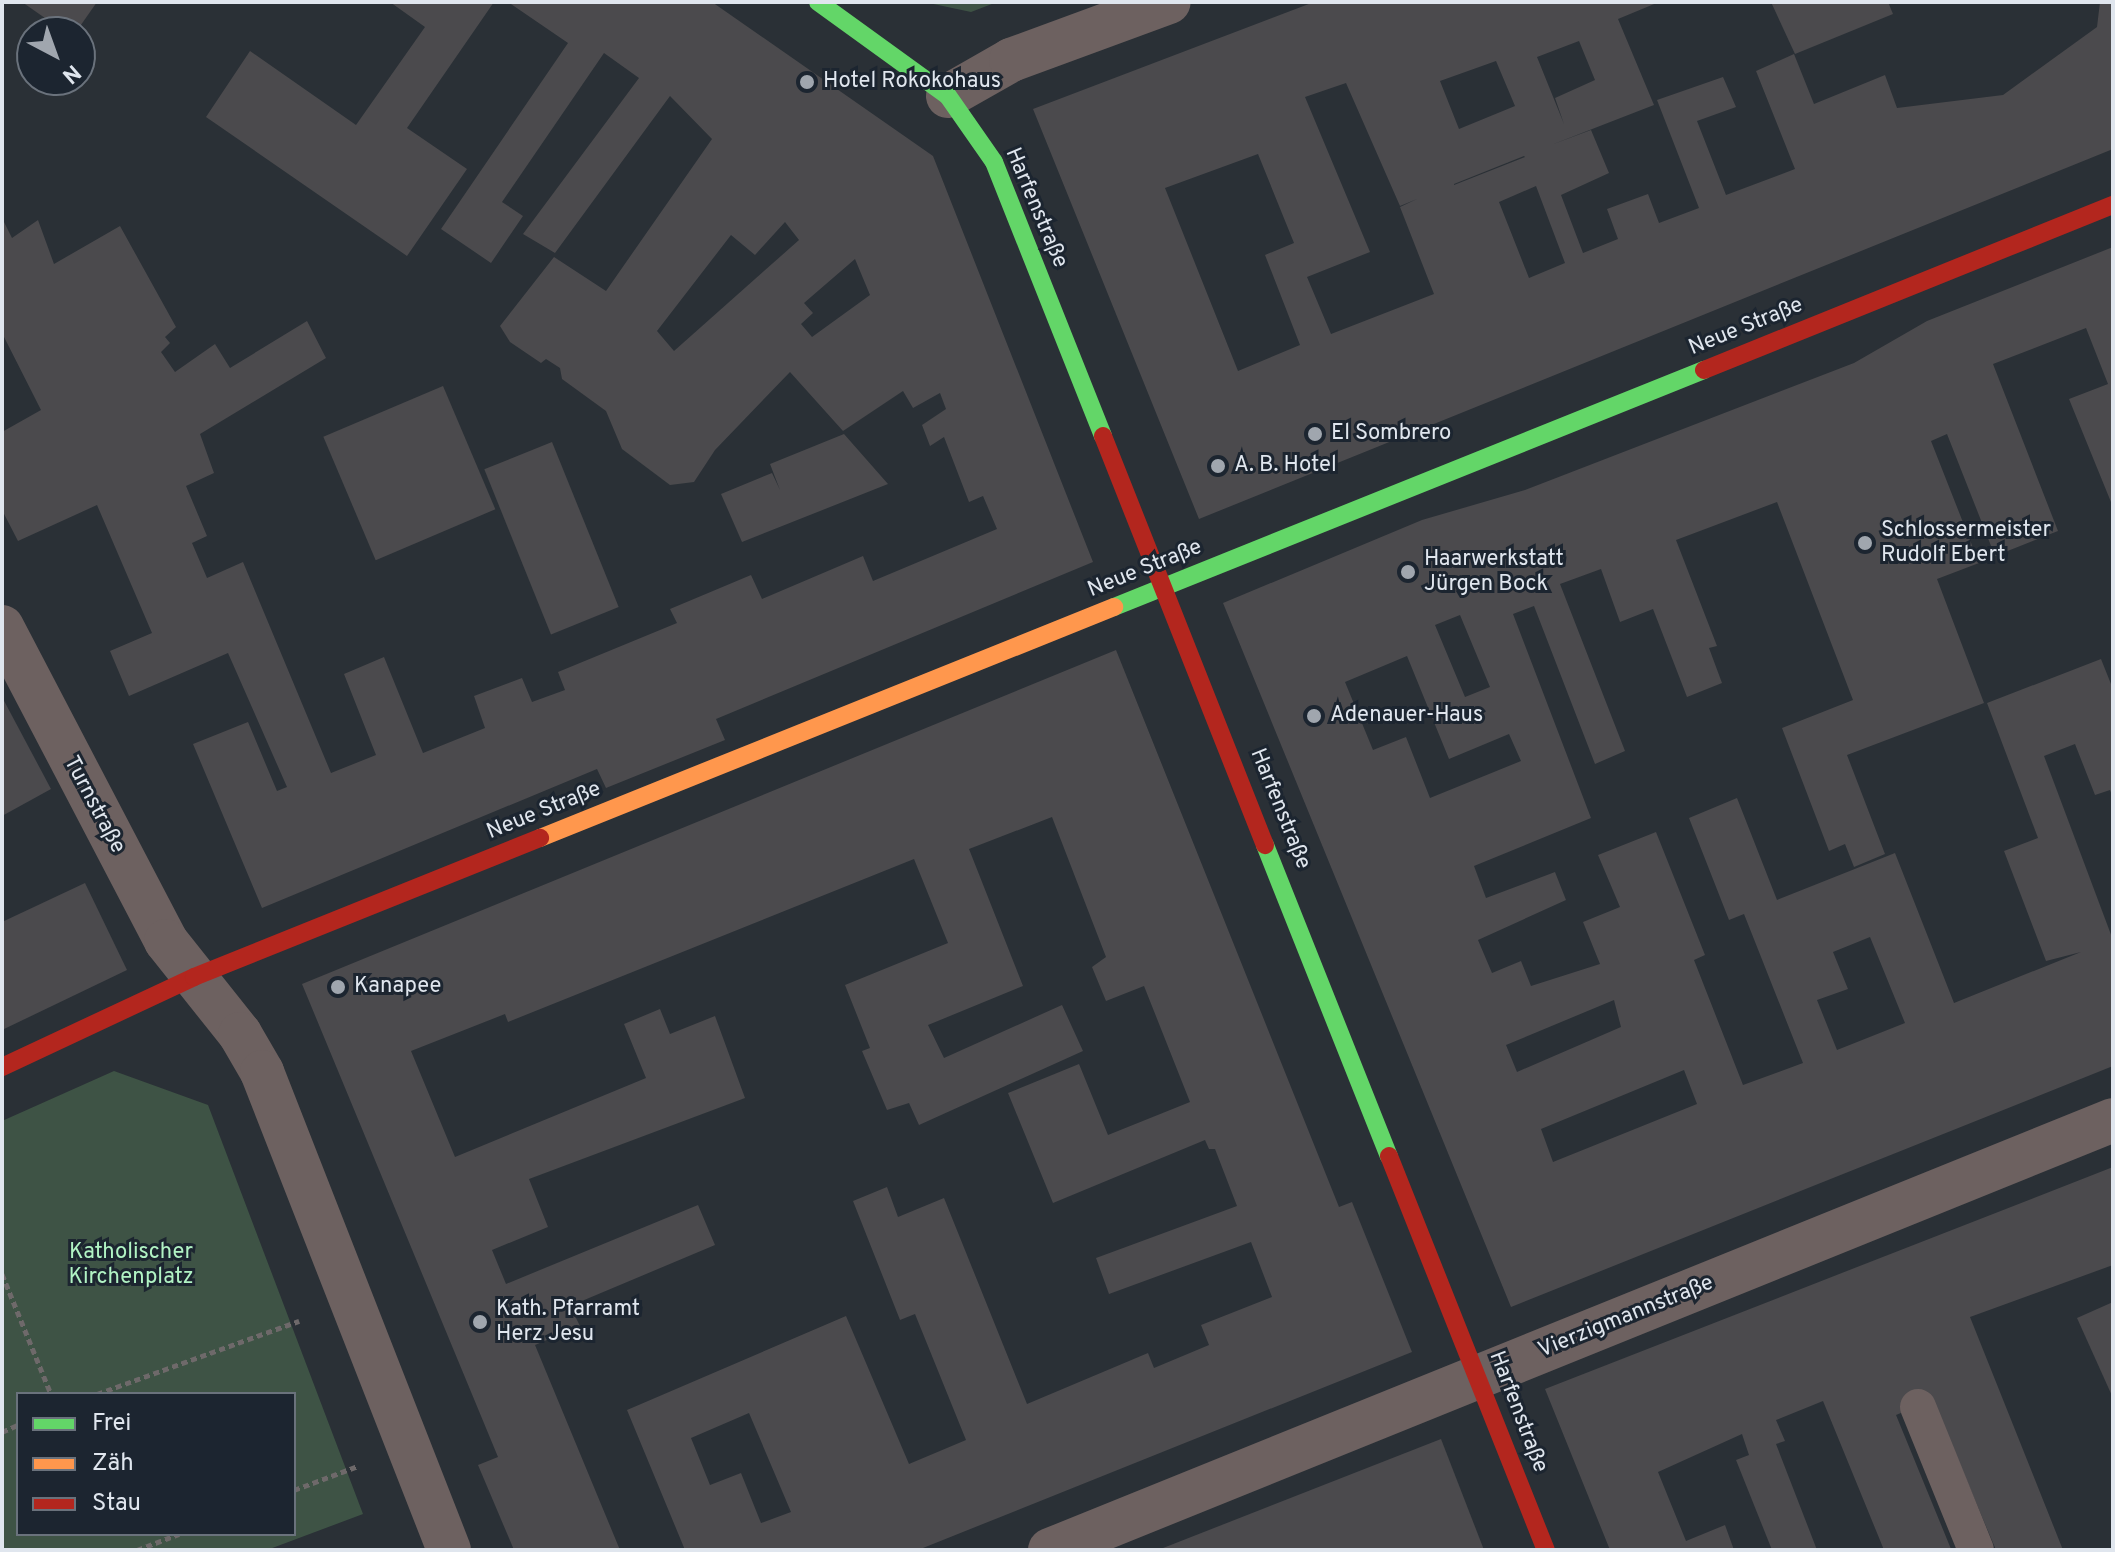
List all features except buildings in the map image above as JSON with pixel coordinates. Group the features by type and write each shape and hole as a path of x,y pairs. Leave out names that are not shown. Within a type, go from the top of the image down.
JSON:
{"street":[{"name":"Harfenstraße","path":"818,2 948,96 994,162 1546,1550"},
{"path":"948,96 1011,60 1169,2"},
{"name":"Neue Straße","path":"194,977 2113,205"},
{"name":"Turnstraße","path":"2,627 166,941 194,977"},
{"path":"2,1067 194,977 240,1034 262,1072 356,1301 407,1446 449,1550"},
{"name":"Vierzigmannstraße","path":"1050,1550 2113,1120"}],"lane":[{"path":"1918,1407 1976,1550"}],"path":[{"path":"2,1274 50,1392"},
{"path":"103,1392 356,1301"},
{"path":"296,1489 407,1446"},
{"path":"137,1550 174,1536"}],"green space":[{"path":"924,2 997,2 971,12"},
{"name":"Katholischer Kirchenplatz","path":"114,1071 208,1105 363,1514 267,1550 2,1550 2,1121"}],"traffic: fast":[{"path":"818,2 948,96 994,162 1103,436"},
{"path":"1114,607 1704,370"},
{"path":"1265,845 1389,1156"}],"traffic: slow":[{"path":"540,838 1114,607"}],"traffic: jam":[{"path":"1704,370 2113,205"},
{"path":"1103,436 1265,845"},
{"path":"2,1067 194,977 540,838"},
{"path":"1389,1156 1546,1550"}],"place":[{"name":"Hotel Rokokohaus","path":"807,82"},
{"name":"El Sombrero","path":"1315,434"},
{"name":"A. B. Hotel","path":"1218,466"},
{"name":"Schlossermeister Rudolf Ebert","path":"1865,543"},
{"name":"Haarwerkstatt Jürgen Bock","path":"1408,572"},
{"name":"Adenauer-Haus","path":"1314,716"},
{"name":"Kanapee","path":"338,987"},
{"name":"Kath. Pfarramt Herz Jesu","path":"480,1322"}]}
